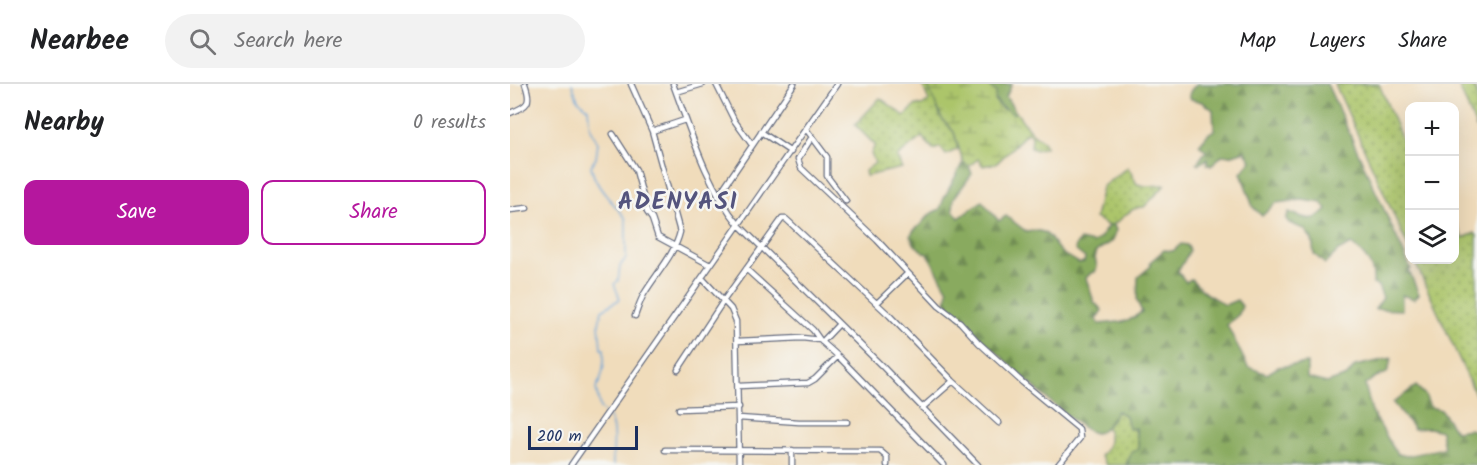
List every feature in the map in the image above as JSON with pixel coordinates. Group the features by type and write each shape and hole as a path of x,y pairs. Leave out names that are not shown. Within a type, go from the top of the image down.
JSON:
{"street":[{"path":"510,113 522,109 529,101 525,84"},
{"path":"631,84 652,131 659,164 675,206 680,232 675,246 644,294 635,316"},
{"path":"673,84 685,120 718,196 739,225 978,465"},
{"path":"676,92 702,84"},
{"path":"716,84 734,120 752,145"},
{"path":"718,196 794,84"},
{"path":"571,465 837,84"},
{"path":"652,131 685,120"},
{"path":"806,129 828,157 827,176 846,201"},
{"path":"761,132 791,152"},
{"path":"613,134 636,170 647,212 658,237 710,265"},
{"path":"812,137 798,159 801,168 878,240 939,306 960,322 979,343 1079,429 1081,436 1058,465"},
{"path":"510,210 527,208"},
{"path":"678,370 724,300 782,219 789,220 999,423"},
{"path":"746,269 813,330 821,341 944,465"},
{"path":"877,303 908,273"},
{"path":"702,278 724,300 734,314 738,341 739,465"},
{"path":"738,341 786,337 821,341 839,324"},
{"path":"739,387 810,382 838,356"},
{"path":"922,408 953,381"},
{"path":"679,409 739,407"},
{"path":"739,418 799,423 847,422"},
{"path":"665,450 879,451 887,457 887,465"},
{"path":"792,450 792,465"}],"green space":[{"path":"922,84 927,84 942,119 954,132 958,149 946,155 940,147 934,150 922,137 897,157 902,168 866,176 865,171 875,163 871,154 875,145 855,125 880,98 905,116 916,105 922,106 929,101"},
{"path":"927,84 987,84 996,92 995,101 1002,109 1013,114 1016,112 1031,132 1044,142 1045,147 1036,150 1031,148 1032,136 1027,133 997,163 983,166 978,159 969,166 963,162 954,132 942,119"},
{"path":"987,84 1012,84 1006,97 1016,112 1013,114 1000,106"},
{"path":"1197,84 1327,84 1405,256 1405,264 1409,264 1411,269 1409,271 1419,294 1414,299 1402,295 1402,310 1375,309 1383,298 1378,286 1373,284 1368,261 1360,252 1351,244 1338,251 1325,264 1314,254 1312,239 1304,229 1289,223 1286,219 1289,212 1309,218 1317,217 1327,210 1322,203 1302,200 1276,203 1262,216 1253,207 1241,173 1251,161 1245,151 1230,156 1222,155 1211,166 1207,164 1207,159 1197,163 1206,151 1199,145 1214,130 1213,110 1202,102 1191,99 1189,95"},
{"path":"1335,84 1379,84 1405,147 1405,240"},
{"path":"1458,84 1472,84 1477,94 1477,130"},
{"path":"963,162 969,166 972,174 954,198 953,210 959,218 982,201 999,221 1006,216 1027,232 1045,233 1062,253 1079,263 1084,262 1085,258 1075,250 1080,240 1093,243 1100,238 1108,226 1114,225 1116,230 1113,241 1097,251 1095,272 1086,278 1094,302 1102,310 1096,319 1099,324 1128,321 1142,312 1137,301 1138,277 1164,250 1173,251 1181,244 1187,245 1190,250 1178,272 1186,282 1191,279 1205,293 1225,305 1237,300 1242,306 1239,314 1227,325 1248,367 1267,374 1278,367 1307,363 1307,378 1327,383 1347,376 1355,366 1392,358 1387,373 1374,378 1365,385 1372,412 1397,454 1407,456 1444,448 1441,431 1430,428 1414,429 1393,403 1416,386 1425,395 1430,407 1441,410 1455,431 1470,429 1477,432 1477,465 1126,465 1132,452 1139,449 1136,428 1129,429 1126,416 1117,411 1108,425 1099,432 1095,433 1085,428 1021,375 946,303 948,290 928,255 915,245 910,236 928,216 940,209"},
{"path":"1128,167 1137,184 1165,185 1144,207 1133,209 1113,225 1108,226 1095,218 1102,187"},
{"path":"1459,230 1463,238 1475,233 1477,236 1477,398 1416,264 1459,264"},
{"path":"1117,410 1134,426 1139,449 1132,452 1126,465 1106,465 1100,456 1109,443 1106,427"}],"waterway":[{"path":"572,84 578,100 588,108 590,129 598,143 596,158 591,166 593,174 600,188 626,219 626,258 620,266 618,281 614,284 620,299 602,310 599,323 604,360 602,374 596,388 600,408 605,413"},
{"path":"608,416 613,433 613,465"}],"district":[{"name":"ADENYASI","path":"678,201"}]}
